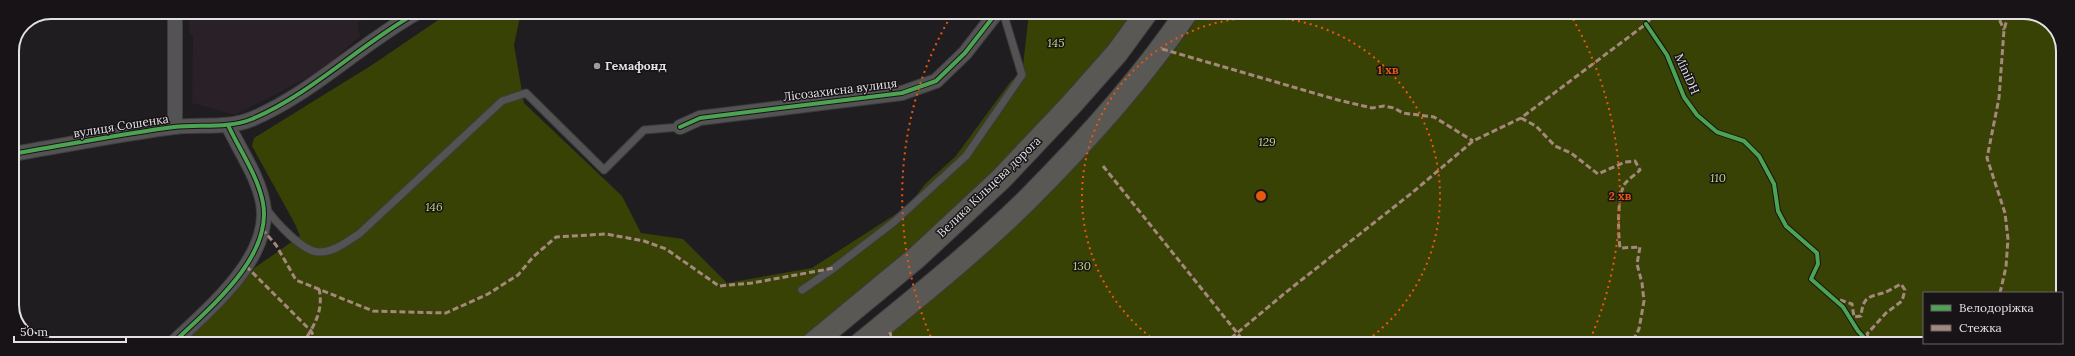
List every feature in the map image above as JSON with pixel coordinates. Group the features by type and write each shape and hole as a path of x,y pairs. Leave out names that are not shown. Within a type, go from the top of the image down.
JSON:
{"main road":[{"name":"Велика Кільцева дорога","path":"820,337 916,258 1001,179 1101,71 1142,19"},
{"path":"869,337 937,281 1026,201 1094,129 1162,49 1182,19"}],"street":[{"path":"175,19 175,127"},
{"name":"вулиця Сошенка","path":"19,153 175,127 228,125 251,120 278,106 315,83 395,24 405,19"},
{"name":"Лісозахисна вулиця","path":"680,127 700,118 902,93 936,81 965,53 992,19"},
{"path":"179,337 236,281 246,266 262,229 263,203 250,167 228,125"}],"lane":[{"path":"802,290 834,268 894,222 966,156 1022,75 1005,19"},
{"path":"263,203 275,222 302,244 318,252 337,248 359,234 502,101 526,93 604,170 644,130 680,127"}],"shaded area":[{"path":"188,19 367,19 357,22 360,36 321,71 235,115 192,103 193,35 190,34"}],"green space":[{"name":"146","path":"440,19 520,19 514,45 524,103 622,196 641,233 683,239 727,283 812,268 899,212 913,200 925,184 955,157 1011,81 1022,75 1028,19 1141,19 1070,106 820,337 179,337 236,281 300,236 295,224 252,146 254,138 372,65"},
{"name":"110","path":"1196,19 2028,19 2040,23 2048,30 2054,39 2056,49 2056,292 1923,292 1923,337 882,337 1161,68"}],"marked path":[{"path":"1232,337 1285,293 1413,192 1473,141 1521,118 1646,24 1650,19"},
{"path":"1999,19 2004,30"},
{"path":"2000,292 2006,267 2008,239 2005,213 1987,158 1999,98 2004,30 2007,19"},
{"path":"1162,49 1338,100 1372,108 1384,106 1394,108 1403,113 1434,117 1473,141"},
{"path":"1521,118 1536,126 1555,146 1571,153 1598,174 1625,162 1635,161 1640,170 1624,185 1620,199 1619,216 1620,248 1640,247 1637,264 1642,283 1644,301 1639,329 1635,337"},
{"path":"1103,166 1240,337"},
{"path":"262,229 276,245 296,280 373,311 446,313 488,294 518,275 533,257 556,237 606,234 644,241 666,249 719,286 752,283 834,268"},
{"path":"246,266 311,331 314,337"},
{"path":"1840,300 1852,304 1854,317 1861,316 1864,302 1866,300 1901,284 1905,290 1902,301 1886,313 1867,334 1868,337"},
{"path":"306,337 314,325 319,311 319,289"},
{"path":"890,332 891,337"}],"cycle path":[{"path":"19,153 174,127 233,124 252,119 296,96 407,19"},
{"path":"680,127 700,118 902,93 936,81 965,53 992,19"},
{"name":"MiniDH","path":"1646,24 1667,55 1684,97 1697,115 1717,132 1744,141 1759,156 1774,184 1778,211 1786,226 1817,253 1818,264 1811,279 1843,307 1864,337"},
{"path":"179,337 219,299 248,263 258,243 263,223 263,203 261,193 248,163 228,125"}],"place":[{"name":"Гемафонд","path":"597,66"}],"park label":[{"name":"145","path":"1056,43"},
{"name":"129","path":"1267,142"},
{"name":"130","path":"1082,266"}]}
